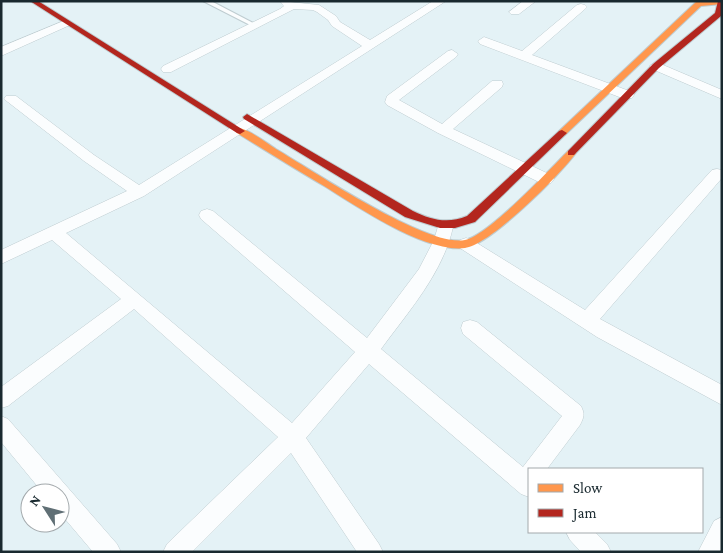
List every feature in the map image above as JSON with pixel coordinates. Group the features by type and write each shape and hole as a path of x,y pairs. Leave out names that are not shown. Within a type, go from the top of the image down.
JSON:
{"street":[{"path":"32,1 66,23 245,124 466,244 587,320 722,396"},
{"path":"54,1 79,16"},
{"path":"1,258 139,192 441,1"},
{"path":"516,12 531,1"},
{"path":"175,552 292,437 369,350 426,273 444,233 452,227 471,219 697,3 722,2 718,14 656,66 546,179 482,237 466,244"},
{"path":"167,69 284,11 287,4 315,7 332,18 336,24 371,46"},
{"path":"524,56 581,7"},
{"path":"1,52 66,23"},
{"path":"484,40 627,95"},
{"path":"452,54 392,99 395,104 442,130 546,179"},
{"path":"656,66 722,95"},
{"path":"442,130 497,84"},
{"path":"11,99 89,158 139,192"},
{"path":"235,110 245,124 305,172 392,223 415,233 444,233"},
{"path":"587,320 717,174"},
{"path":"207,214 369,350 528,477"},
{"path":"53,232 134,299 292,437 371,552"},
{"path":"1,399 134,299"},
{"path":"470,328 574,413 573,418 536,468"},
{"path":"1,426 50,483"},
{"path":"70,507 109,552"},
{"path":"710,552 722,529"},
{"path":"579,533 600,552"}],"lane":[{"path":"206,1 254,25"}],"traffic: slow":[{"path":"562,133 699,4 722,2"},
{"path":"240,131 392,223 429,238 458,244 466,244 476,240 504,219 571,153"}],"traffic: jam":[{"path":"33,1 240,131"},
{"path":"571,153 656,66 718,14 722,1"},
{"path":"247,117 409,214 425,221 447,225 471,219 562,133"}]}
